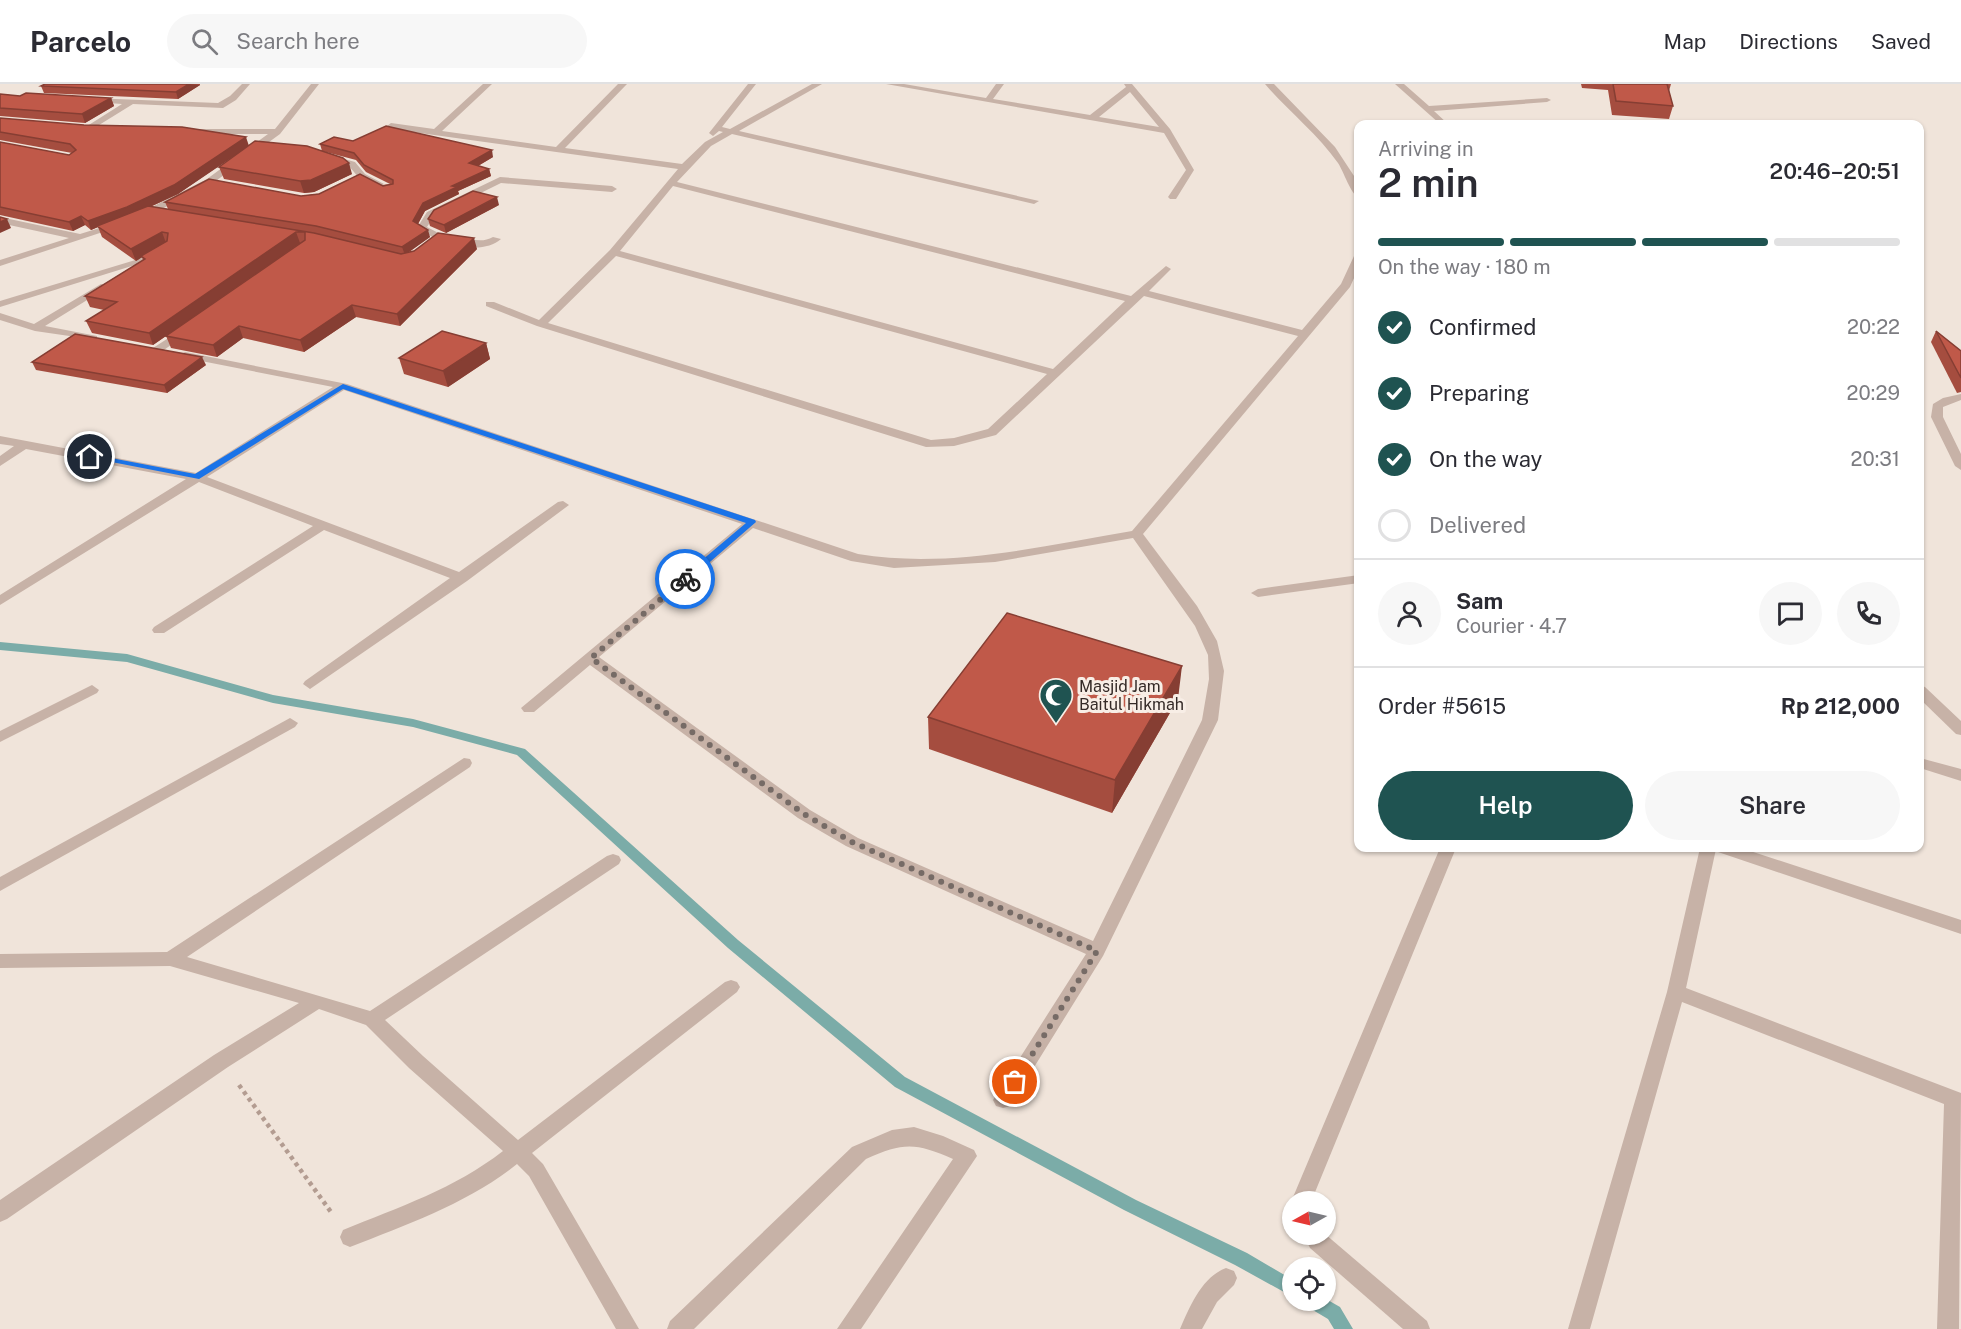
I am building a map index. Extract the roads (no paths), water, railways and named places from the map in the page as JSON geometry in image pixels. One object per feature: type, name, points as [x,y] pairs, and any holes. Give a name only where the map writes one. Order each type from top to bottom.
[{"type":"street","points":[[85,99],[220,106],[233,98],[246,84]]},
{"type":"street","points":[[0,263],[151,212],[210,181],[276,132],[315,84]]},
{"type":"street","points":[[436,132],[488,84]]},
{"type":"street","points":[[558,150],[623,84]]},
{"type":"street","points":[[542,324],[614,252],[684,167],[708,144],[716,128],[752,84]]},
{"type":"street","points":[[708,144],[735,132],[818,84]]},
{"type":"street","points":[[890,84],[1167,131]]},
{"type":"street","points":[[989,99],[1000,84]]},
{"type":"street","points":[[1269,84],[1326,143],[1354,181]]},
{"type":"street","points":[[1399,84],[1439,120]]},
{"type":"street","points":[[1092,118],[1130,86],[1167,131],[1190,170],[1173,197]]},
{"type":"street","points":[[1427,109],[1547,100]]},
{"type":"street","points":[[88,128],[131,102]]},
{"type":"street","points":[[391,126],[684,167]]},
{"type":"street","points":[[77,127],[111,129]]},
{"type":"street","points":[[716,128],[1034,201]]},
{"type":"street","points":[[182,130],[276,132]]},
{"type":"street","points":[[256,147],[267,148]]},
{"type":"street","points":[[318,155],[352,164],[358,178],[389,189]]},
{"type":"street","points":[[496,239],[486,245],[478,245],[441,237],[422,228],[430,214],[500,180],[612,189]]},
{"type":"street","points":[[210,181],[221,183]]},
{"type":"street","points":[[671,183],[1133,300]]},
{"type":"street","points":[[151,212],[166,215]]},
{"type":"street","points":[[0,220],[82,237]]},
{"type":"street","points":[[419,254],[441,237]]},
{"type":"street","points":[[614,252],[1055,373]]},
{"type":"street","points":[[35,328],[156,254]]},
{"type":"street","points":[[0,304],[146,260]]},
{"type":"street","points":[[195,323],[152,349],[343,386],[856,558],[894,564],[995,558],[1136,534],[1346,285],[1354,267]]},
{"type":"street","points":[[490,304],[542,324],[930,444],[954,442],[992,432],[1166,269]]},
{"type":"street","points":[[1142,292],[1304,334]]},
{"type":"street","points":[[0,316],[35,328],[102,340]]},
{"type":"street","points":[[0,601],[343,386]]},
{"type":"street","points":[[1961,398],[1947,400],[1937,406],[1937,417],[1961,466]]},
{"type":"street","points":[[0,440],[196,477],[462,578]]},
{"type":"street","points":[[0,462],[25,444]]},
{"type":"street","points":[[310,684],[563,506]]},
{"type":"street","points":[[529,708],[752,522]]},
{"type":"street","points":[[159,630],[321,526]]},
{"type":"street","points":[[1003,1100],[1097,951],[1210,720],[1217,685],[1215,656],[1203,627],[1136,534]]},
{"type":"street","points":[[1258,593],[1354,580]]},
{"type":"street","points":[[591,658],[804,814],[852,842],[1097,951]]},
{"type":"street","points":[[0,737],[92,690]]},
{"type":"street","points":[[1924,694],[1961,730]]},
{"type":"street","points":[[0,885],[290,723]]},
{"type":"street","points":[[170,959],[464,763]]},
{"type":"street","points":[[1924,764],[1961,775]]},
{"type":"street","points":[[1306,1191],[1446,852]]},
{"type":"street","points":[[1579,1329],[1676,992],[1707,852]]},
{"type":"street","points":[[1736,852],[1961,927]]},
{"type":"street","points":[[372,1019],[614,860]]},
{"type":"street","points":[[0,961],[170,959],[372,1019],[416,1062],[536,1170],[628,1329]]},
{"type":"street","points":[[350,1237],[460,1191],[484,1178],[731,987]]},
{"type":"street","points":[[1676,992],[1957,1101],[1948,1329]]},
{"type":"street","points":[[0,1212],[221,1061],[317,1001]]},
{"type":"street","points":[[678,1329],[859,1153],[891,1138],[919,1135],[967,1156],[848,1329]]},
{"type":"street","points":[[1321,1245],[1419,1329]]},
{"type":"street","points":[[1191,1329],[1206,1298],[1214,1287],[1226,1278]]},
{"type":"waterway","points":[[0,646],[127,658],[273,699],[413,723],[521,752],[733,944],[900,1082],[1130,1205],[1241,1259],[1282,1283]]},
{"type":"waterway","points":[[1331,1311],[1344,1329]]},
{"type":"place","name":"Masjid Jam Baitul Hikmah","points":[[1056,724]]}]
